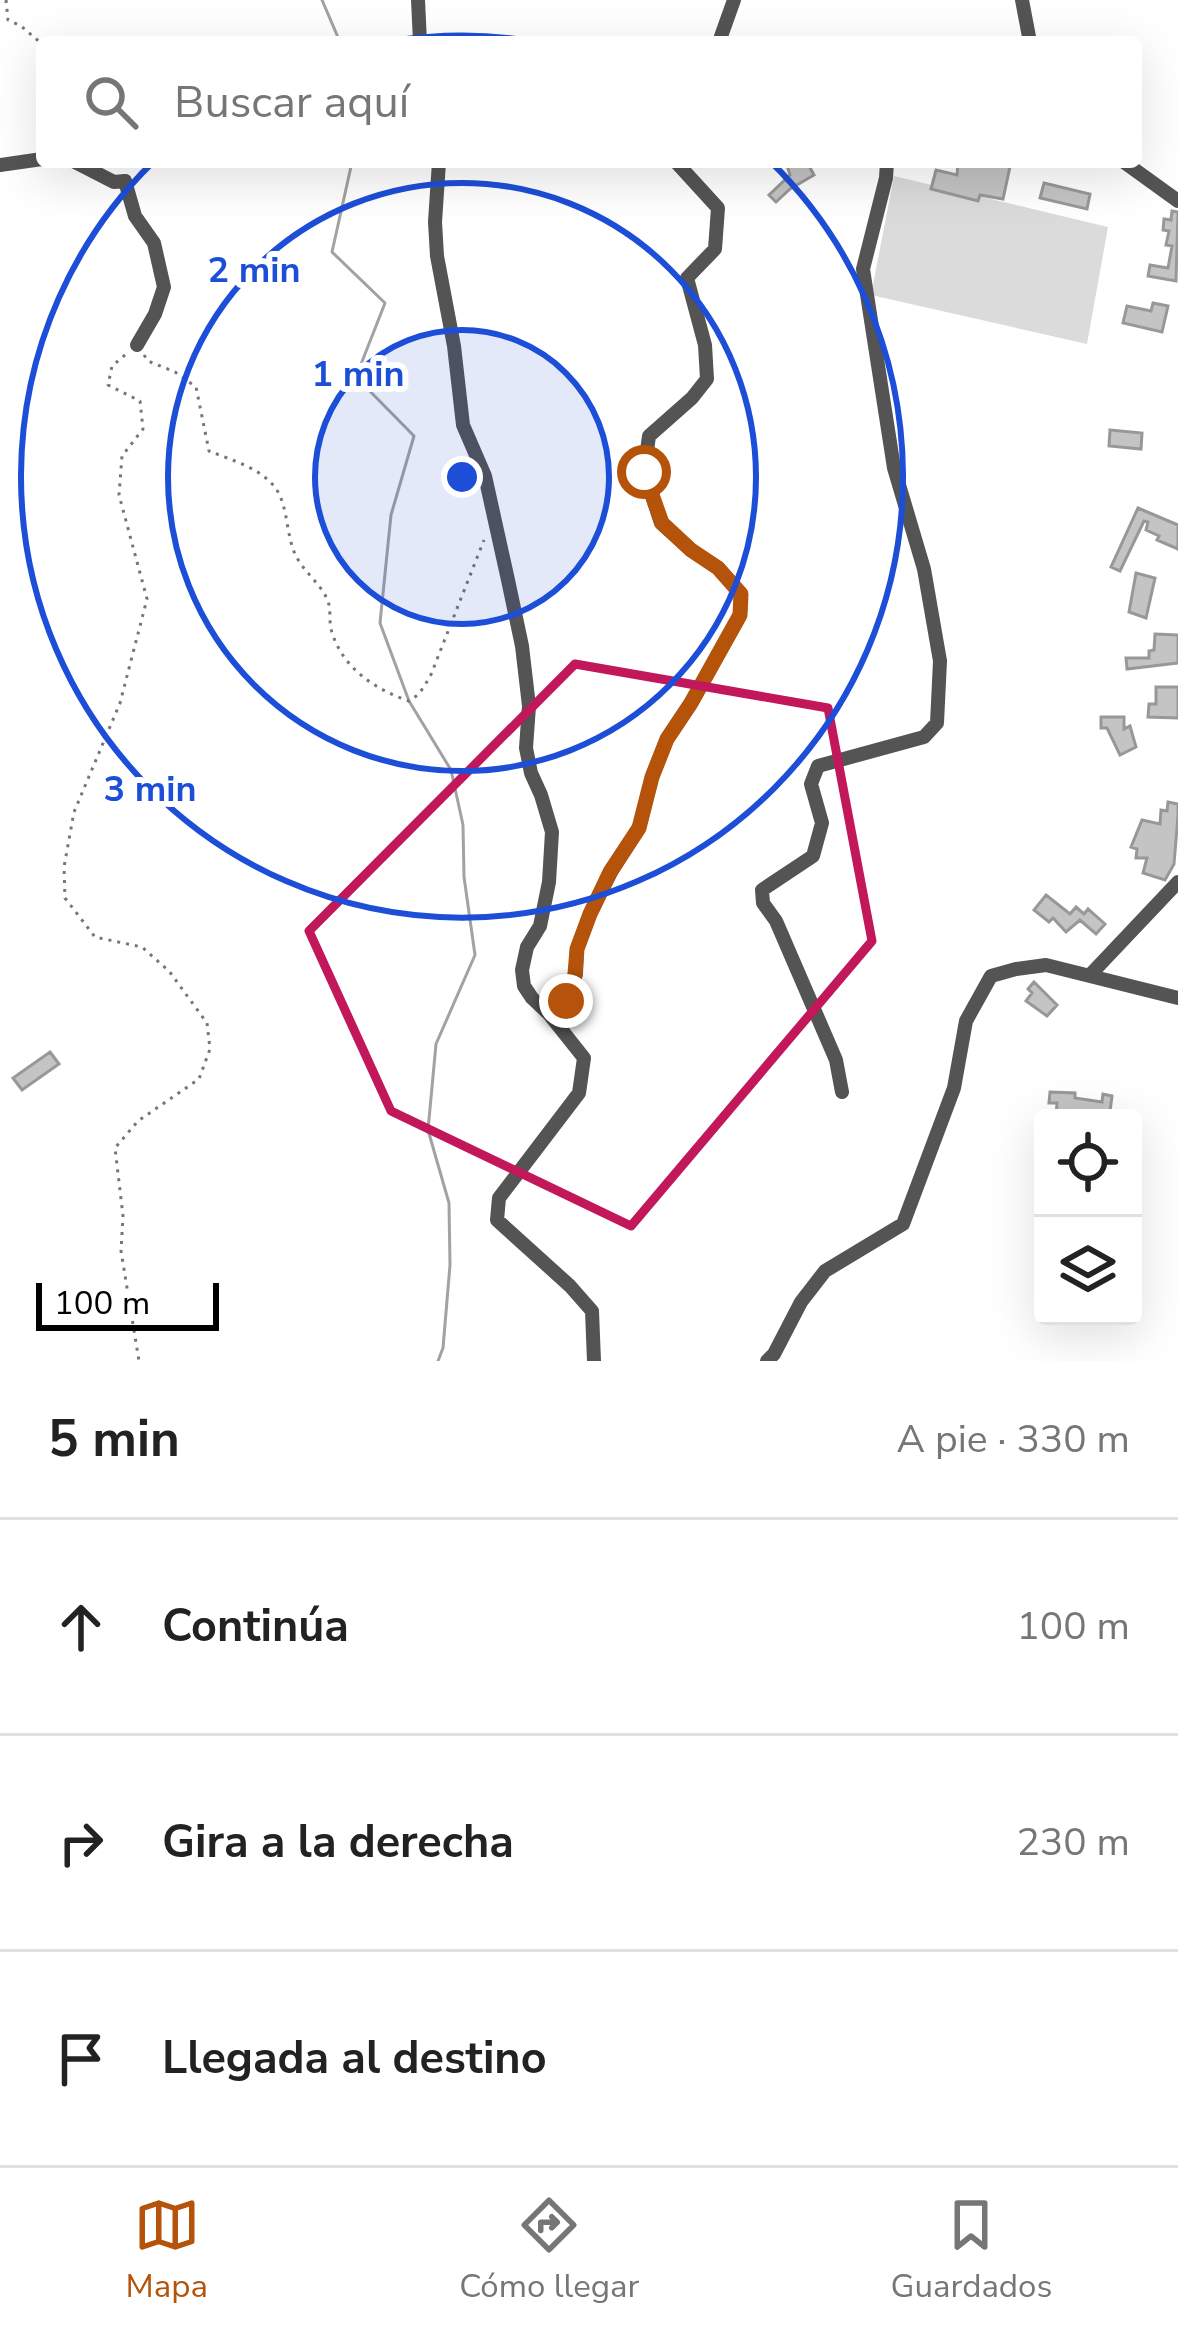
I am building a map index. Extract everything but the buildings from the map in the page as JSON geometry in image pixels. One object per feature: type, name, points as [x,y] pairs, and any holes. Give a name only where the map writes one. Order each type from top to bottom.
[{"type":"street","points":[[418,0],[420,36]]},
{"type":"street","points":[[720,36],[734,0]]},
{"type":"street","points":[[1022,0],[1029,36]]},
{"type":"street","points":[[0,165],[36,160]]},
{"type":"street","points":[[87,168],[114,182],[125,181],[135,215],[154,243],[164,287],[137,345]]},
{"type":"street","points":[[439,168],[437,256],[463,425],[494,516],[522,646],[529,706],[526,748],[552,832],[549,882],[540,926],[527,947],[524,986],[584,1058],[579,1093],[500,1198],[496,1220],[571,1286],[592,1311],[594,1361]]},
{"type":"street","points":[[549,1014],[566,1001],[590,914],[639,828],[667,739],[740,615],[741,594],[730,581],[662,523],[644,472],[649,436],[707,379],[705,345],[687,278],[716,249],[718,208],[681,168]]},
{"type":"street","points":[[842,1092],[836,1060],[776,921],[763,903],[762,890],[813,856],[822,823],[811,784],[818,766],[924,737],[938,724],[940,661],[924,569],[894,468],[863,269],[886,168]]},
{"type":"street","points":[[1132,168],[1178,201]]},
{"type":"street","points":[[1090,975],[1178,882]]},
{"type":"street","points":[[767,1361],[825,1271],[903,1224],[954,1088],[966,1021],[991,976],[1046,965],[1178,998]]},
{"type":"path","points":[[6,0],[8,20],[36,39]]},
{"type":"path","points":[[139,1361],[121,1252],[123,1216],[115,1148],[138,1121],[199,1079],[210,1049],[207,1023],[169,971],[142,946],[95,937],[65,898],[64,867],[74,812],[120,703],[147,599],[119,495],[122,456],[143,429],[140,401],[108,385],[112,366],[137,345],[148,362],[175,372],[196,387],[209,452],[249,467],[272,484],[283,502],[297,557],[330,605],[332,628],[344,656],[362,678],[388,693],[409,700],[430,677],[494,516]]},
{"type":"highlighted area","points":[[575,664],[828,708],[872,941],[631,1226],[391,1111],[309,931]]},
{"type":"shaded area","points":[[894,176],[1108,227],[1087,344],[871,295]]},
{"type":"waterway","points":[[322,0],[337,36]]},
{"type":"waterway","points":[[351,168],[332,252],[385,303],[356,377],[414,436],[391,515],[380,623],[409,701],[451,770],[463,825],[464,877],[475,955],[436,1044],[428,1130],[449,1203],[450,1265],[438,1361]]},
{"type":"route","points":[[566,1001],[590,914],[639,828],[667,739],[740,615],[741,594],[718,568],[662,523],[644,472]]}]
